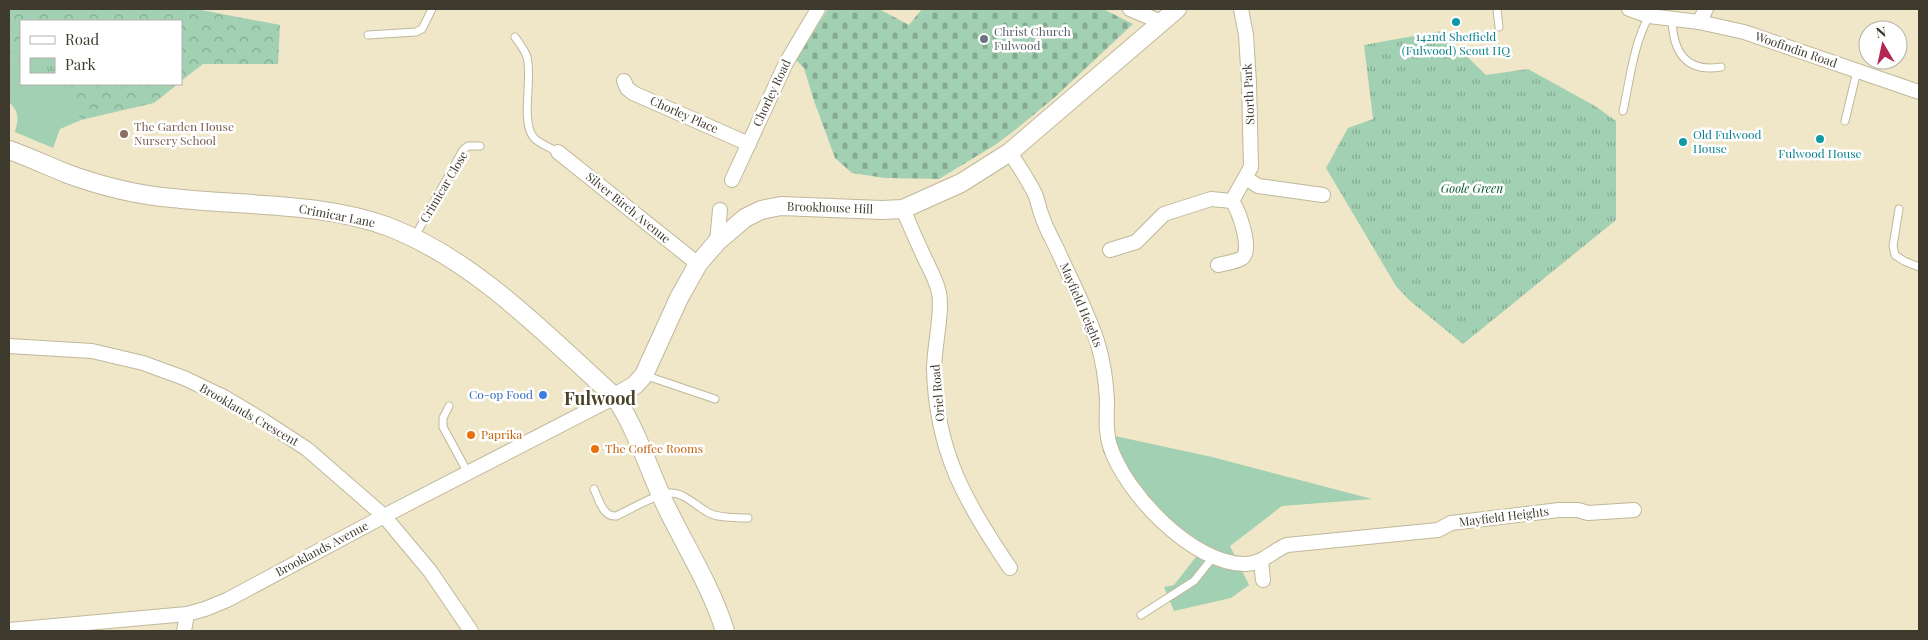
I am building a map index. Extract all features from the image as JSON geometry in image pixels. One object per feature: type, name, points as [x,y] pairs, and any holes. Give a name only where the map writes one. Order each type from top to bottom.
[{"type":"street","name":"Chorley Road","points":[[732,180],[786,64],[818,9]]},
{"type":"street","points":[[1130,9],[1161,22]]},
{"type":"street","name":"Brookhouse Hill","points":[[615,397],[635,384],[644,375],[679,298],[698,264],[717,242],[745,218],[761,210],[782,206],[882,210],[903,208],[960,184],[1010,152],[1177,9]]},
{"type":"street","name":"Storth Park","points":[[1232,201],[1251,167],[1252,141],[1246,34],[1241,9]]},
{"type":"street","name":"Woofindin Road","points":[[1629,9],[1649,16],[1700,22],[1744,32],[1919,92]]},
{"type":"street","points":[[1700,22],[1706,9]]},
{"type":"street","name":"Chorley Place","points":[[624,81],[627,88],[633,93],[749,144]]},
{"type":"street","name":"Crimicar Lane","points":[[9,150],[68,174],[139,193],[170,198],[293,208],[339,214],[389,227],[414,238],[461,265],[504,298],[615,397]]},
{"type":"street","name":"Silver Birch Avenue","points":[[558,152],[698,264]]},
{"type":"street","name":"Mayfield Heights","points":[[1010,152],[1036,195],[1042,218],[1092,325],[1101,354],[1103,368],[1107,399],[1106,426],[1109,445],[1137,495],[1175,534],[1214,556],[1231,562],[1246,564],[1261,561],[1271,556],[1279,548],[1287,545],[1438,530],[1451,523],[1559,510],[1578,510],[1588,513],[1634,510]]},
{"type":"street","points":[[1246,178],[1258,186],[1323,195]]},
{"type":"street","points":[[1110,250],[1136,242],[1164,214],[1211,199],[1232,201],[1237,208],[1247,245],[1246,253],[1241,258],[1218,265]]},
{"type":"street","name":"Oriel Road","points":[[903,208],[939,294],[934,367],[936,399],[950,463],[963,493],[1010,568]]},
{"type":"street","points":[[717,242],[720,210]]},
{"type":"street","name":"Brooklands Crescent","points":[[9,346],[92,351],[143,363],[184,378],[232,402],[307,449],[384,516],[430,571],[471,631]]},
{"type":"street","points":[[615,397],[626,413],[635,432],[661,495],[709,590],[725,631]]},
{"type":"street","name":"Brooklands Avenue","points":[[9,630],[187,614],[227,600],[384,516],[615,397]]},
{"type":"street","points":[[1261,561],[1263,580]]},
{"type":"street","points":[[184,631],[187,614]]},
{"type":"lane","points":[[368,35],[416,32],[422,29],[432,9]]},
{"type":"lane","points":[[1497,9],[1499,27]]},
{"type":"lane","points":[[1623,111],[1636,50],[1649,16]]},
{"type":"lane","points":[[1672,19],[1672,36],[1679,53],[1690,64],[1708,69],[1721,67]]},
{"type":"lane","points":[[515,37],[527,56],[529,70],[527,112],[531,130],[534,138],[558,152]]},
{"type":"lane","points":[[1845,121],[1858,71]]},
{"type":"lane","name":"Crimicar Close","points":[[414,238],[463,150],[468,146],[480,146]]},
{"type":"lane","points":[[1899,209],[1893,246],[1895,255],[1919,267]]},
{"type":"lane","points":[[644,375],[715,399]]},
{"type":"lane","points":[[449,406],[443,418],[443,427],[468,473]]},
{"type":"lane","points":[[594,489],[606,514],[610,517],[661,495],[671,493],[720,517],[748,518]]},
{"type":"lane","points":[[1141,615],[1194,581],[1214,556]]},
{"type":"green space","points":[[9,9],[196,9],[280,25],[278,64],[203,64],[182,80],[182,20],[20,20],[20,61],[9,53]]},
{"type":"green space","points":[[828,9],[879,9],[909,25],[922,9],[1103,9],[1133,24],[1055,97],[995,145],[939,179],[885,178],[852,173],[835,158],[804,68],[796,60]]},
{"type":"green space","name":"Goole Green","points":[[1441,31],[1486,75],[1528,69],[1595,106],[1616,121],[1616,220],[1463,344],[1409,300],[1396,286],[1326,168],[1348,128],[1373,119],[1364,45]]},
{"type":"green space","points":[[9,53],[20,61],[20,85],[62,85],[81,120],[60,129],[53,148],[15,132],[17,116],[15,109],[9,102]]},
{"type":"green space","points":[[61,85],[177,85],[154,103],[81,120]]},
{"type":"green space","points":[[1101,433],[1212,457],[1372,499],[1282,506],[1230,546],[1249,585],[1231,598],[1174,611],[1164,587],[1174,585],[1199,553],[1135,501],[1103,452]]},
{"type":"place","name":"142nd Sheffield (Fulwood) Scout HQ","points":[[1456,22]]},
{"type":"place","name":"Christ Church Fulwood","points":[[984,39]]},
{"type":"place","name":"The Garden House Nursery School","points":[[124,134]]},
{"type":"place","name":"Fulwood House","points":[[1820,139]]},
{"type":"place","name":"Old Fulwood House","points":[[1683,142]]},
{"type":"place","name":"Co-op Food","points":[[543,395]]},
{"type":"place","name":"Paprika","points":[[471,435]]},
{"type":"place","name":"The Coffee Rooms","points":[[595,449]]},
{"type":"district","name":"Fulwood","points":[[600,399]]}]
